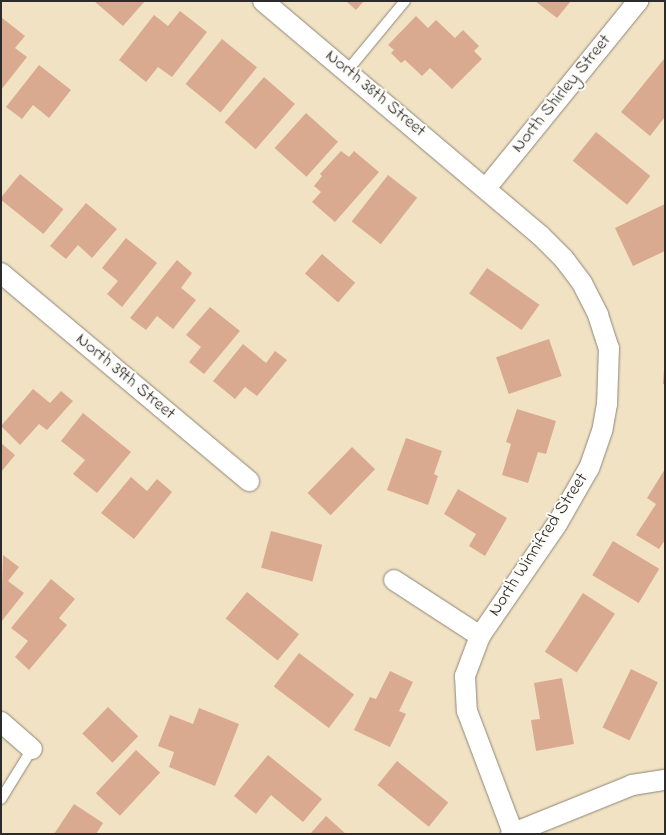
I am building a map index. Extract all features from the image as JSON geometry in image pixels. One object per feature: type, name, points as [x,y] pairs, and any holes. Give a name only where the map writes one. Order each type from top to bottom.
[{"type":"street","name":"North 38th Street","points":[[263,1],[487,187]]},
{"type":"street","name":"North Shirley Street","points":[[487,187],[638,1]]},
{"type":"street","name":"North Winnifred Street","points":[[487,187],[564,259],[582,283],[598,315],[609,348],[609,374],[602,432],[576,496],[480,636],[465,676],[467,711],[512,834]]},
{"type":"street","name":"North 39th Street","points":[[1,273],[248,481]]},
{"type":"street","name":"North Winnifred Street","points":[[394,580],[480,636]]},
{"type":"street","points":[[1,722],[32,749]]},
{"type":"street","points":[[512,834],[632,785],[665,780]]},
{"type":"lane","points":[[347,71],[405,1]]},
{"type":"lane","points":[[1,799],[32,749]]},
{"type":"building","points":[[94,1],[145,1],[123,26]]},
{"type":"building","points":[[346,1],[364,1],[356,10]]},
{"type":"building","points":[[535,1],[571,1],[557,18]]},
{"type":"building","points":[[180,11],[207,32],[172,77],[158,67],[146,82],[119,60],[154,15],[168,26]]},
{"type":"building","points":[[416,16],[428,28],[436,20],[455,38],[463,30],[479,46],[474,51],[482,59],[452,89],[430,68],[422,76],[405,60],[401,63],[391,53],[394,50],[388,45]]},
{"type":"building","points":[[1,17],[25,36],[15,48],[27,57],[1,90]]},
{"type":"building","points":[[222,39],[257,67],[220,112],[185,84]]},
{"type":"building","points":[[664,59],[665,117],[650,136],[621,112]]},
{"type":"building","points":[[39,65],[71,90],[49,118],[33,105],[22,119],[6,107]]},
{"type":"building","points":[[264,77],[295,104],[256,149],[225,122]]},
{"type":"building","points":[[306,113],[338,142],[307,177],[275,148]]},
{"type":"building","points":[[596,132],[650,176],[627,205],[573,161]]},
{"type":"building","points":[[341,151],[349,157],[354,151],[379,172],[335,222],[312,202],[321,192],[314,186],[322,176],[320,174]]},
{"type":"building","points":[[20,174],[64,209],[43,234],[1,200],[1,197]]},
{"type":"building","points":[[388,175],[417,198],[381,244],[352,221]]},
{"type":"building","points":[[86,203],[117,229],[92,258],[78,245],[66,259],[50,246]]},
{"type":"building","points":[[665,204],[665,251],[633,266],[615,228]]},
{"type":"building","points":[[126,238],[157,263],[122,307],[107,294],[118,281],[102,268]]},
{"type":"building","points":[[322,254],[355,283],[338,302],[305,274]]},
{"type":"building","points":[[177,260],[192,273],[181,288],[196,300],[173,329],[157,316],[146,330],[130,318]]},
{"type":"building","points":[[487,268],[539,305],[522,330],[469,293]]},
{"type":"building","points":[[210,307],[240,331],[204,374],[189,362],[201,347],[186,335]]},
{"type":"building","points":[[549,339],[562,376],[509,394],[496,357]]},
{"type":"building","points":[[243,344],[266,363],[275,351],[287,360],[257,396],[245,387],[235,399],[213,381]]},
{"type":"building","points":[[664,369],[665,384],[663,384]]},
{"type":"building","points":[[33,389],[50,403],[61,391],[73,401],[47,430],[39,424],[20,445],[1,426]]},
{"type":"building","points":[[517,409],[556,421],[546,454],[538,452],[528,483],[502,475],[511,444],[506,442]]},
{"type":"building","points":[[83,413],[131,452],[97,493],[73,474],[85,460],[61,441]]},
{"type":"building","points":[[406,438],[442,451],[434,474],[438,476],[428,505],[387,490]]},
{"type":"building","points":[[1,443],[15,455],[1,472]]},
{"type":"building","points":[[352,447],[375,469],[331,515],[308,493]]},
{"type":"building","points":[[665,469],[665,540],[659,549],[636,535],[656,504],[647,498]]},
{"type":"building","points":[[131,477],[147,491],[157,479],[172,492],[134,539],[101,513]]},
{"type":"building","points":[[458,489],[507,518],[485,556],[469,546],[476,534],[444,514]]},
{"type":"building","points":[[271,531],[322,545],[312,581],[261,568]]},
{"type":"building","points":[[613,541],[659,569],[639,603],[592,575]]},
{"type":"building","points":[[3,555],[19,567],[8,581],[24,593],[1,622]]},
{"type":"building","points":[[51,579],[75,599],[59,618],[67,625],[29,670],[15,657],[28,641],[11,628]]},
{"type":"building","points":[[247,592],[299,634],[278,661],[226,618]]},
{"type":"building","points":[[583,593],[615,614],[577,672],[545,652]]},
{"type":"building","points":[[299,653],[354,695],[329,728],[274,687]]},
{"type":"building","points":[[631,669],[658,682],[629,741],[603,727]]},
{"type":"building","points":[[390,671],[413,682],[399,711],[406,714],[390,747],[354,730],[370,697],[376,699]]},
{"type":"building","points":[[562,678],[574,744],[536,751],[531,720],[540,719],[534,683]]},
{"type":"building","points":[[108,707],[138,736],[113,763],[82,734]]},
{"type":"building","points":[[199,708],[239,724],[215,786],[169,767],[174,752],[158,746],[170,715],[193,724]]},
{"type":"building","points":[[136,750],[160,773],[120,816],[96,793]]},
{"type":"building","points":[[268,755],[322,799],[303,822],[271,795],[256,814],[234,796]]},
{"type":"building","points":[[397,761],[448,803],[429,827],[377,785]]},
{"type":"building","points":[[74,804],[103,823],[96,834],[54,834]]},
{"type":"building","points":[[326,816],[346,834],[310,834]]}]
